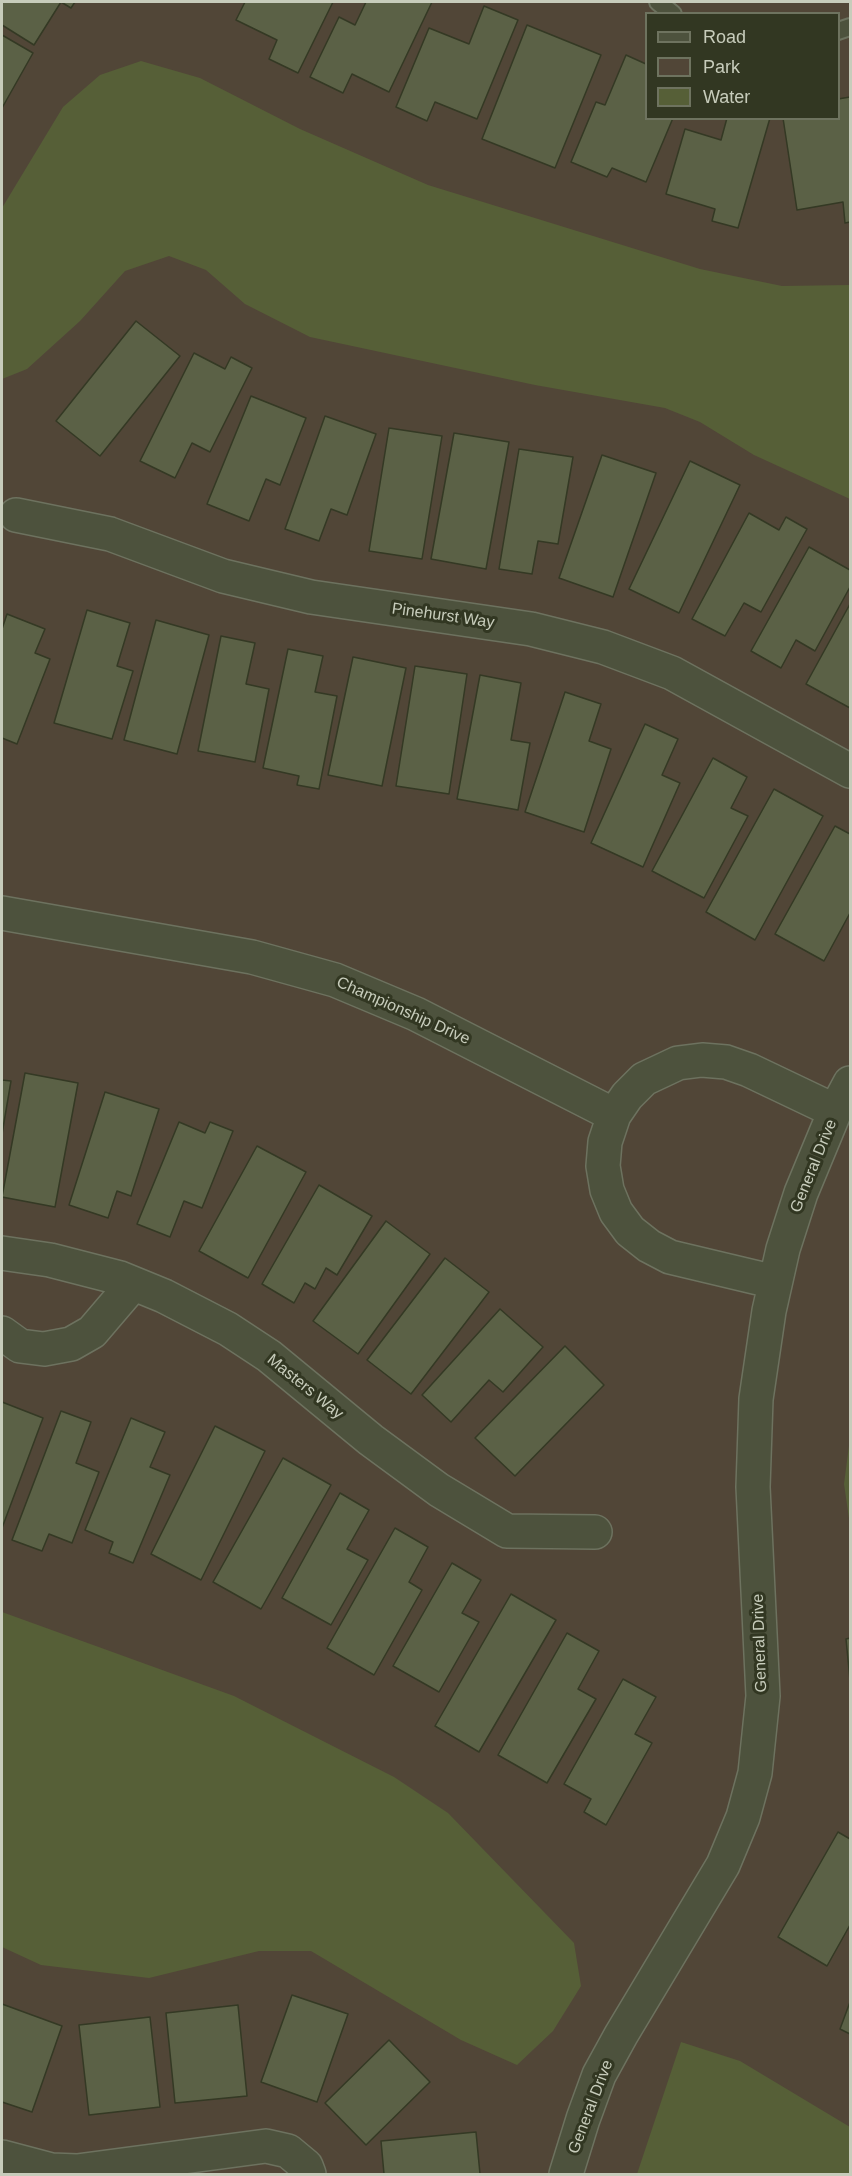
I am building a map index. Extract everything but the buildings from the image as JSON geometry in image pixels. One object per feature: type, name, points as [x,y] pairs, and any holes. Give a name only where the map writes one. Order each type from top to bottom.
[{"type":"street","name":"Pinehurst Way","points":[[16,515],[110,534],[223,576],[311,597],[531,629],[603,647],[672,673],[850,771]]},
{"type":"street","name":"Championship Drive","points":[[2,913],[252,957],[335,980],[416,1014],[614,1115]]},
{"type":"street","points":[[775,1282],[670,1257],[649,1246],[630,1231],[616,1212],[607,1190],[603,1166],[604,1142],[614,1115],[627,1095],[644,1079],[678,1063],[702,1060],[726,1062],[843,1097]]},
{"type":"street","name":"General Drive","points":[[566,2175],[582,2119],[599,2075],[723,1865],[743,1817],[755,1773],[763,1696],[753,1487],[756,1410],[775,1282],[801,1193],[843,1097]]},
{"type":"street","name":"Masters Way","points":[[2,1253],[50,1260],[133,1284],[164,1296],[228,1329],[268,1356],[371,1440],[429,1483],[507,1531],[595,1532]]},
{"type":"street","points":[[2,1333],[20,1346],[44,1350],[71,1344],[92,1332],[133,1284]]},
{"type":"street","points":[[2,2157],[51,2170],[77,2173],[227,2163],[266,2146],[288,2151],[306,2166],[309,2175]]},
{"type":"lane","points":[[658,2],[670,12]]},
{"type":"green space","points":[[2,2],[850,2],[850,2174],[2,2174]]},
{"type":"water","points":[[141,61],[200,78],[300,129],[428,185],[700,269],[782,286],[850,285],[850,499],[754,455],[700,422],[665,408],[535,385],[310,337],[245,304],[206,270],[169,256],[125,271],[80,321],[27,369],[2,379],[2,208],[63,107],[100,75]]},
{"type":"water","points":[[850,1438],[850,1525],[844,1484]]},
{"type":"water","points":[[2,1612],[234,1696],[394,1777],[448,1813],[574,1943],[581,1986],[553,2031],[517,2065],[461,2040],[311,1951],[259,1951],[149,1978],[41,1965],[2,1947]]},
{"type":"water","points":[[681,2042],[740,2061],[850,2127],[850,2174],[637,2174]]}]
